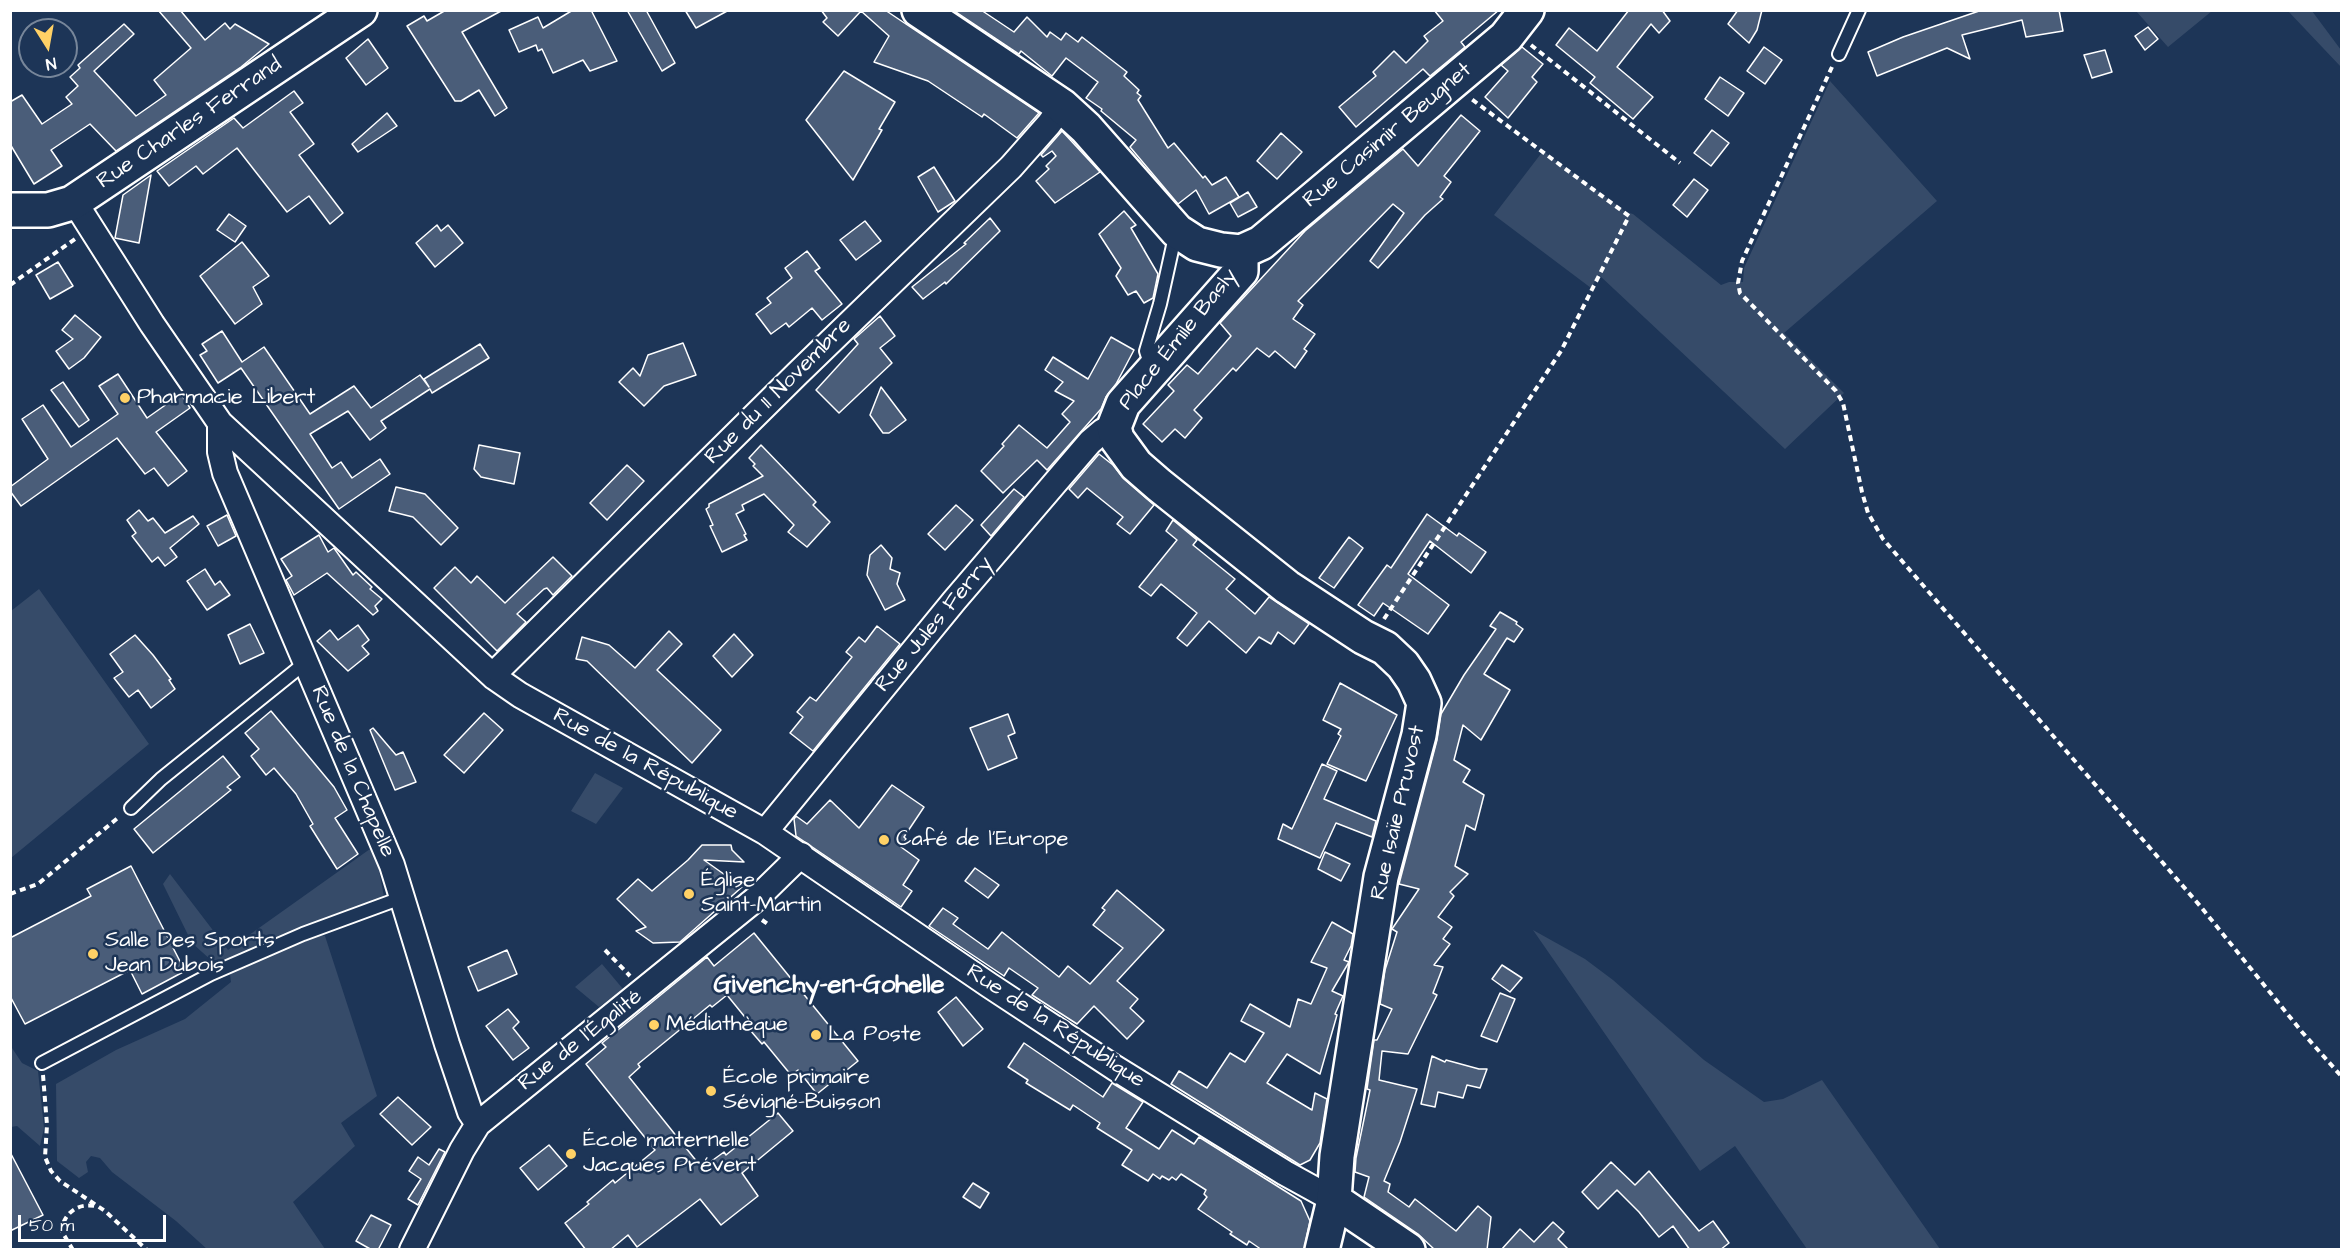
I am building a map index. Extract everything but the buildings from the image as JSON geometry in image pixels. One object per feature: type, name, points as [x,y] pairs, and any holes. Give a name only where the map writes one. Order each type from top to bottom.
[{"type":"street","name":"Rue Charles Ferrand","points":[[10,210],[48,210],[81,215],[360,10]]},
{"type":"street","points":[[919,10],[1062,106],[1086,128],[1177,231],[1197,244],[1241,252]]},
{"type":"street","name":"Rue Casimir Beugnet","points":[[1241,252],[1261,243],[1450,84],[1519,20]]},
{"type":"street","name":"Rue du 11 Novembre","points":[[494,677],[499,669],[797,374],[1011,166],[1062,106]]},
{"type":"street","name":"Rue de la République","points":[[81,215],[220,423],[494,677],[520,694],[765,832],[796,860],[1115,1068],[1334,1200]]},
{"type":"street","name":"Place Émile Basly","points":[[1114,427],[1123,405],[1240,271],[1241,252]]},
{"type":"street","name":"Rue de la Chapelle","points":[[220,423],[220,452],[225,473],[392,865],[447,1044],[470,1112],[478,1124]]},
{"type":"street","name":"Rue Isaïe Pruvost","points":[[1114,427],[1117,439],[1128,454],[1158,485],[1287,587],[1385,648],[1403,665],[1424,704],[1419,735],[1380,877],[1341,1133],[1334,1200],[1322,1250]]},
{"type":"street","name":"Rue Jules Ferry","points":[[765,832],[954,601],[1090,442],[1103,431],[1114,427]]},
{"type":"street","name":"Rue de l'Égalité","points":[[419,1247],[457,1160],[478,1124],[757,898],[796,860]]},
{"type":"street","points":[[1334,1200],[1408,1250]]},
{"type":"lane","points":[[1839,54],[1859,10]]},
{"type":"lane","points":[[1152,370],[1146,351],[1177,231]]},
{"type":"lane","points":[[131,808],[161,779],[305,663]]},
{"type":"lane","points":[[42,1063],[211,974],[313,930],[401,898]]},
{"type":"path","points":[[1519,20],[1680,163]]},
{"type":"path","points":[[1839,54],[1742,261],[1738,283],[1740,292],[1836,392],[1843,403],[1868,513],[1883,539],[2106,796],[2342,1077]]},
{"type":"path","points":[[1369,640],[1561,351],[1629,216],[1590,185],[1450,84]]},
{"type":"path","points":[[10,285],[81,215]]},
{"type":"path","points":[[10,894],[38,884],[131,808]]},
{"type":"path","points":[[605,950],[644,991]]},
{"type":"path","points":[[42,1063],[47,1125],[45,1157],[51,1171],[60,1181],[105,1211],[147,1250]]},
{"type":"path","points":[[74,1250],[61,1230],[63,1222],[67,1215],[80,1206],[96,1207]]},
{"type":"shaded area","points":[[2136,11],[2212,11],[2168,47]]},
{"type":"shaded area","points":[[2288,11],[2312,11],[2341,50],[2341,67]]},
{"type":"shaded area","points":[[1830,81],[1937,201],[1784,333],[1844,393],[1785,449],[1599,275],[1591,288],[1494,215],[1543,151],[1626,212],[1633,214],[1721,285],[1729,282],[1743,282],[1744,268]]},
{"type":"shaded area","points":[[39,589],[149,744],[11,858],[11,611]]},
{"type":"shaded area","points":[[595,773],[623,788],[596,824],[571,811]]},
{"type":"shaded area","points":[[370,849],[378,865],[384,897],[329,916],[227,959],[212,961],[192,943],[163,884],[170,874],[228,950]]},
{"type":"shaded area","points":[[1533,930],[1585,959],[1613,980],[1704,1060],[1764,1102],[1783,1099],[1822,1080],[1940,1249],[1807,1249],[1735,1146],[1700,1171]]},
{"type":"shaded area","points":[[320,935],[325,936],[377,1096],[341,1123],[355,1146],[293,1202],[325,1249],[208,1250],[176,1221],[112,1172],[100,1158],[91,1156],[86,1162],[88,1172],[79,1178],[57,1161],[56,1084],[116,1050],[185,1019],[231,982],[230,974]]},
{"type":"shaded area","points":[[602,964],[623,989],[599,1007],[575,987]]},
{"type":"shaded area","points":[[10,1045],[22,1063],[38,1071],[44,1128],[40,1146],[17,1126],[11,1127]]},
{"type":"place","name":"Pharmacie Libert","points":[[125,398]]},
{"type":"place","name":"Café de l'Europe","points":[[884,840]]},
{"type":"place","name":"Église Saint-Martin","points":[[689,894]]},
{"type":"place","name":"Salle Des Sports Jean Dubois","points":[[93,954]]},
{"type":"place","name":"Médiathèque","points":[[654,1025]]},
{"type":"place","name":"La Poste","points":[[816,1035]]},
{"type":"place","name":"École primaire Sévigné-Buisson","points":[[711,1091]]},
{"type":"place","name":"École maternelle Jacques Prévert","points":[[571,1154]]},
{"type":"district","name":"Givenchy-en-Gohelle","points":[[829,987]]}]
